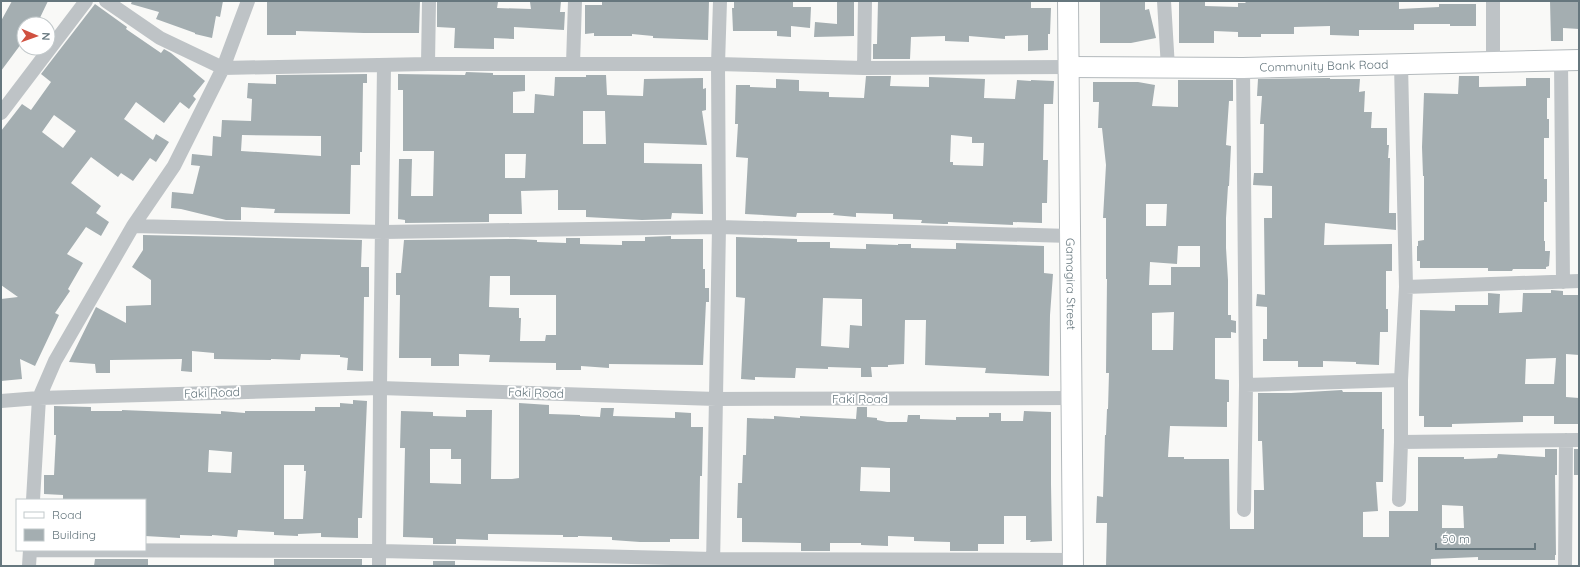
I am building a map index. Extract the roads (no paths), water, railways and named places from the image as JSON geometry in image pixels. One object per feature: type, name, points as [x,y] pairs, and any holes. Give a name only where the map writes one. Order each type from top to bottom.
[{"type":"street","points":[[1,113],[86,1]]},
{"type":"street","points":[[106,1],[160,38],[223,68],[428,64],[718,64],[864,68],[1070,67]]},
{"type":"street","points":[[33,499],[39,398],[56,361],[133,226],[174,166],[223,68],[248,1]]},
{"type":"street","points":[[428,64],[429,1]]},
{"type":"street","points":[[573,64],[574,1]]},
{"type":"street","points":[[713,563],[719,227],[718,64],[720,1]]},
{"type":"street","points":[[864,68],[865,1]]},
{"type":"street","name":"Gamagira Street","points":[[1068,1],[1070,67],[1073,563]]},
{"type":"street","points":[[1164,1],[1168,68]]},
{"type":"street","points":[[1493,1],[1493,61]]},
{"type":"street","points":[[1563,282],[1570,60]]},
{"type":"street","name":"Community Bank Road","points":[[1070,67],[1243,68],[1570,60]]},
{"type":"street","points":[[1399,500],[1401,380],[1406,287],[1401,64]]},
{"type":"street","points":[[379,566],[384,65]]},
{"type":"street","points":[[1243,68],[1246,385],[1244,510]]},
{"type":"street","points":[[133,226],[383,232],[719,227],[1071,236]]},
{"type":"street","points":[[1406,287],[1579,281]]},
{"type":"street","points":[[1246,385],[1401,380]]},
{"type":"street","name":"Faki Road","points":[[1,401],[39,398],[380,388],[716,399],[1072,398]]},
{"type":"street","points":[[1401,442],[1573,440],[1565,566]]},
{"type":"street","points":[[146,550],[380,551],[713,563],[1073,563]]},
{"type":"street","points":[[28,566],[31,551]]}]
